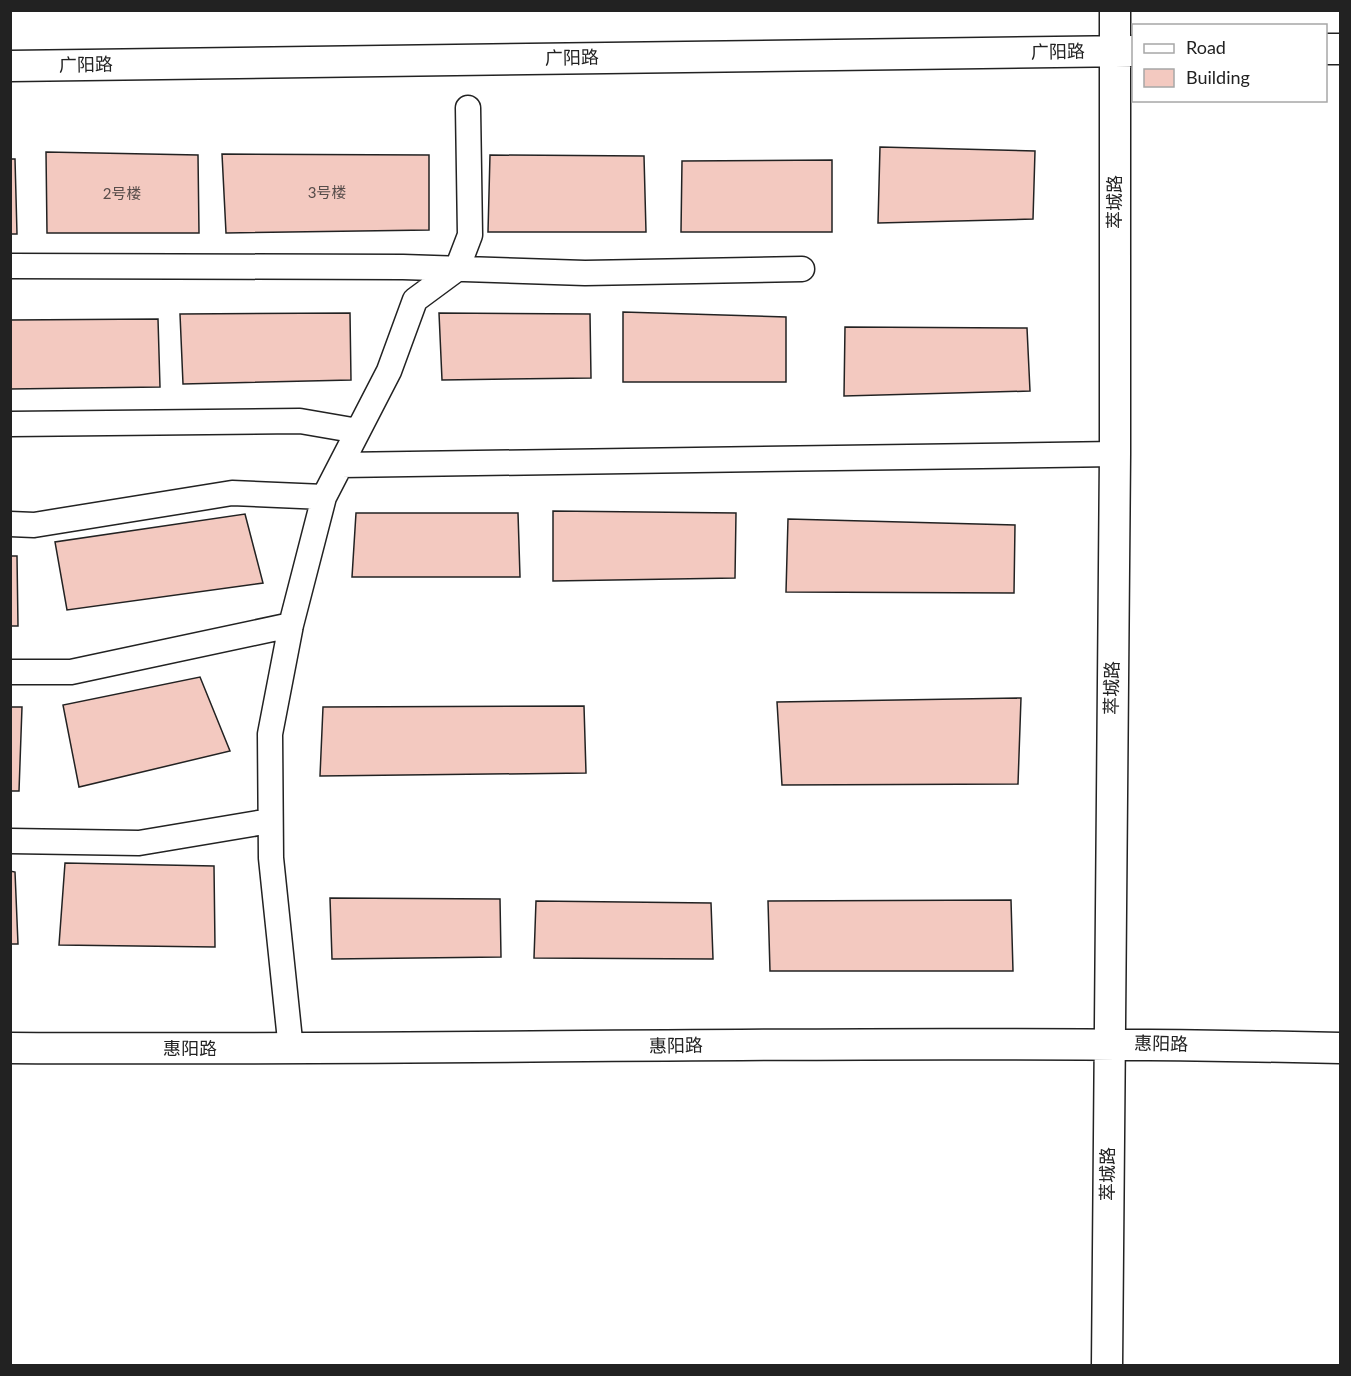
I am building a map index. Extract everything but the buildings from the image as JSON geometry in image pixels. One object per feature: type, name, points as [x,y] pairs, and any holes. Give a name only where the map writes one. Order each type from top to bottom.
[{"type":"street","name":"萃城路","points":[[1107,1365],[1115,454],[1124,51],[1115,10]]},
{"type":"street","name":"广阳路","points":[[10,66],[1124,51]]},
{"type":"street","points":[[291,1050],[271,858],[270,734],[291,625],[324,497],[389,371],[415,300],[457,269],[470,235],[468,108]]},
{"type":"street","points":[[10,266],[457,269],[585,273],[802,269]]},
{"type":"street","points":[[10,424],[300,421],[358,431]]},
{"type":"street","points":[[341,465],[1115,454]]},
{"type":"street","points":[[10,524],[34,525],[232,493],[324,497]]},
{"type":"street","points":[[10,672],[71,672],[291,625]]},
{"type":"street","points":[[10,842],[139,843],[270,821]]},
{"type":"street","name":"惠阳路","points":[[10,1048],[291,1050],[1109,1043],[1341,1048]]}]
